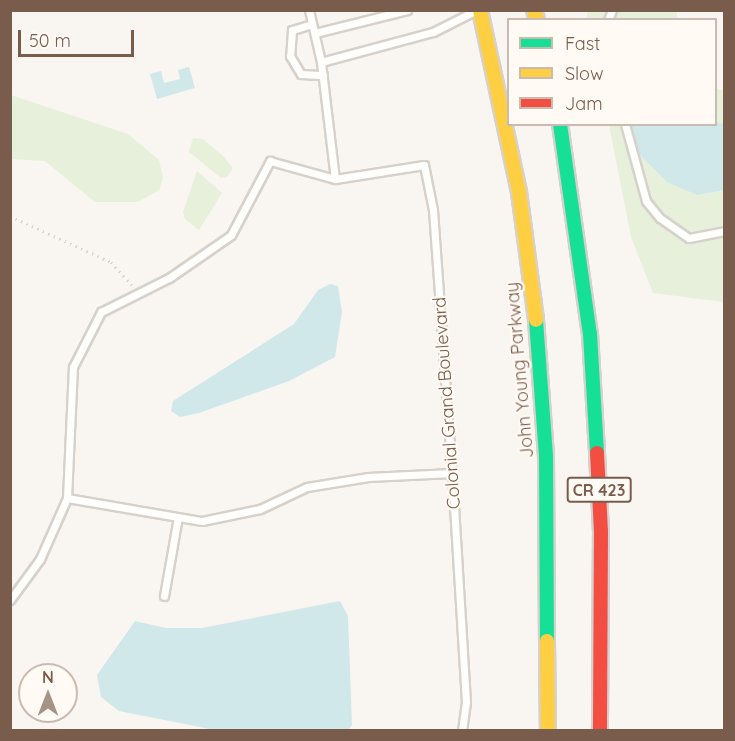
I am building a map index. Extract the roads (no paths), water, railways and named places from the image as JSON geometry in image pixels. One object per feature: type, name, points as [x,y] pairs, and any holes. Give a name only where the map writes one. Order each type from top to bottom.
[{"type":"highway","name":"John Young Parkway","points":[[478,10],[519,192],[536,316],[547,465],[548,730]]},
{"type":"highway","name":"CR 423","points":[[560,126],[572,186],[592,356],[601,531],[600,730]]},
{"type":"lane","points":[[309,10],[321,62],[335,179]]},
{"type":"lane","points":[[315,33],[407,10]]},
{"type":"lane","points":[[321,62],[433,32],[478,10]]},
{"type":"lane","points":[[312,24],[292,30],[290,56],[301,74],[323,75]]},
{"type":"lane","points":[[626,126],[646,201],[660,218],[689,238],[724,231]]},
{"type":"lane","name":"Colonial Grand Boulevard","points":[[10,600],[40,560],[67,498],[73,368],[101,312],[170,278],[231,235],[270,161],[335,179],[424,165],[433,210],[452,473],[466,702],[462,730]]},
{"type":"lane","points":[[67,498],[202,521],[260,509],[307,487],[368,477],[452,473]]},
{"type":"lane","points":[[164,596],[178,517]]},
{"type":"water","points":[[189,67],[195,88],[157,99],[150,74],[161,71],[164,83],[180,79],[178,70]]},
{"type":"water","points":[[717,122],[724,124],[724,190],[697,195],[667,182],[632,147],[627,126],[717,126]]},
{"type":"water","points":[[330,284],[338,286],[342,312],[335,357],[289,381],[199,413],[180,417],[171,411],[173,401],[294,324],[318,290]]},
{"type":"water","points":[[340,601],[348,616],[352,725],[348,730],[215,730],[119,711],[101,697],[97,675],[135,621],[166,628],[202,628]]}]
